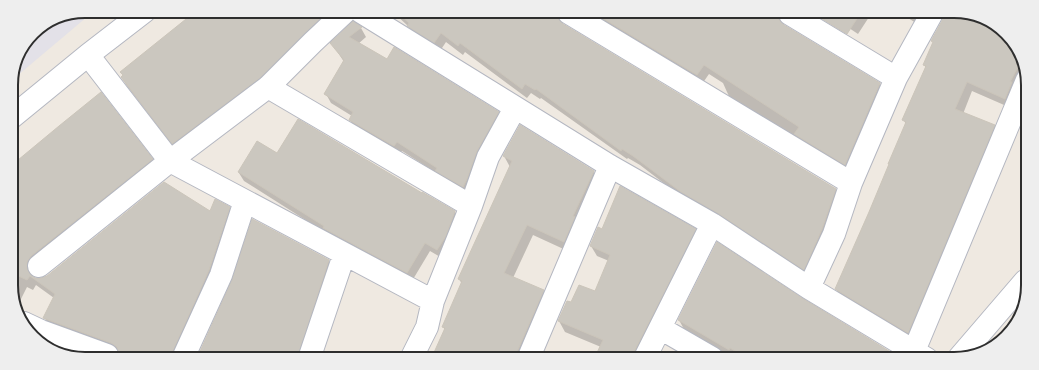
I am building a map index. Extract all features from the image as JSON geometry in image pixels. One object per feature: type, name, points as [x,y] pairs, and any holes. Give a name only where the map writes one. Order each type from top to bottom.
[{"type":"street","points":[[18,112],[136,18]]},
{"type":"street","points":[[39,266],[170,161],[268,87],[339,18]]},
{"type":"street","points":[[371,18],[610,166],[712,224],[809,288],[914,352]]},
{"type":"street","points":[[577,18],[851,183]]},
{"type":"street","points":[[797,18],[896,78]]},
{"type":"street","points":[[809,288],[834,234],[851,183],[896,78],[929,18]]},
{"type":"street","points":[[88,55],[170,161],[344,255],[433,301]]},
{"type":"street","points":[[268,87],[471,206]]},
{"type":"street","points":[[923,352],[1021,96]]},
{"type":"street","points":[[414,352],[427,327],[433,301],[471,206],[488,157],[515,108]]},
{"type":"street","points":[[531,352],[610,166]]},
{"type":"street","points":[[186,352],[221,275],[245,201]]},
{"type":"street","points":[[648,352],[712,224]]},
{"type":"street","points":[[311,352],[344,255]]},
{"type":"street","points":[[965,351],[1021,285]]},
{"type":"street","points":[[660,328],[702,352]]},
{"type":"street","points":[[35,329],[98,352]]},
{"type":"shaded area","points":[[86,18],[19,74],[25,55],[32,44],[41,35],[51,27],[63,22],[72,19]]},
{"type":"building","points":[[187,18],[321,18],[260,78],[172,144],[121,77],[123,75],[120,72]]},
{"type":"building","points":[[404,18],[558,18],[563,24],[836,189],[822,229],[804,270],[719,214],[681,192],[633,156],[622,149],[621,151],[536,89],[535,90],[525,84],[522,89],[460,43],[458,46],[441,33],[434,43],[407,26],[409,23]]},
{"type":"building","points":[[602,18],[779,18],[784,25],[880,83],[845,165],[794,134],[799,127],[704,65],[697,75]]},
{"type":"building","points":[[821,18],[857,18],[847,34]]},
{"type":"building","points":[[942,18],[967,19],[991,29],[1012,51],[1018,66],[1010,82],[1012,82],[1005,99],[967,82],[955,109],[995,125],[908,333],[835,289],[906,122],[902,120],[926,66],[923,65],[933,42],[931,41]]},
{"type":"building","points":[[353,21],[362,27],[349,37],[387,59],[394,47],[499,112],[477,151],[463,187],[435,171],[437,168],[397,142],[394,146],[349,120],[353,112],[324,94],[344,60],[330,43]]},
{"type":"building","points":[[101,92],[153,159],[31,256],[27,262],[27,268],[30,274],[35,278],[47,276],[164,182],[210,211],[215,199],[230,207],[209,270],[173,352],[118,352],[117,347],[111,343],[43,318],[55,294],[30,276],[27,280],[18,276],[18,160]]},
{"type":"building","points":[[298,119],[455,211],[446,236],[437,250],[425,243],[407,273],[323,228],[324,226],[238,172],[257,141],[277,153]]},
{"type":"building","points":[[520,125],[594,171],[573,216],[575,217],[564,242],[527,225],[504,273],[544,290],[517,352],[434,352],[445,328],[442,327],[462,281],[458,279],[512,161],[503,156]]},
{"type":"building","points":[[620,186],[696,229],[634,352],[597,352],[603,340],[558,321],[567,301],[571,302],[579,285],[595,291],[610,255],[590,246],[598,227],[602,229]]},
{"type":"building","points":[[252,219],[329,260],[299,352],[200,352],[232,280]]},
{"type":"building","points":[[717,242],[802,298],[891,352],[736,352],[730,348],[729,350],[678,320]]}]
